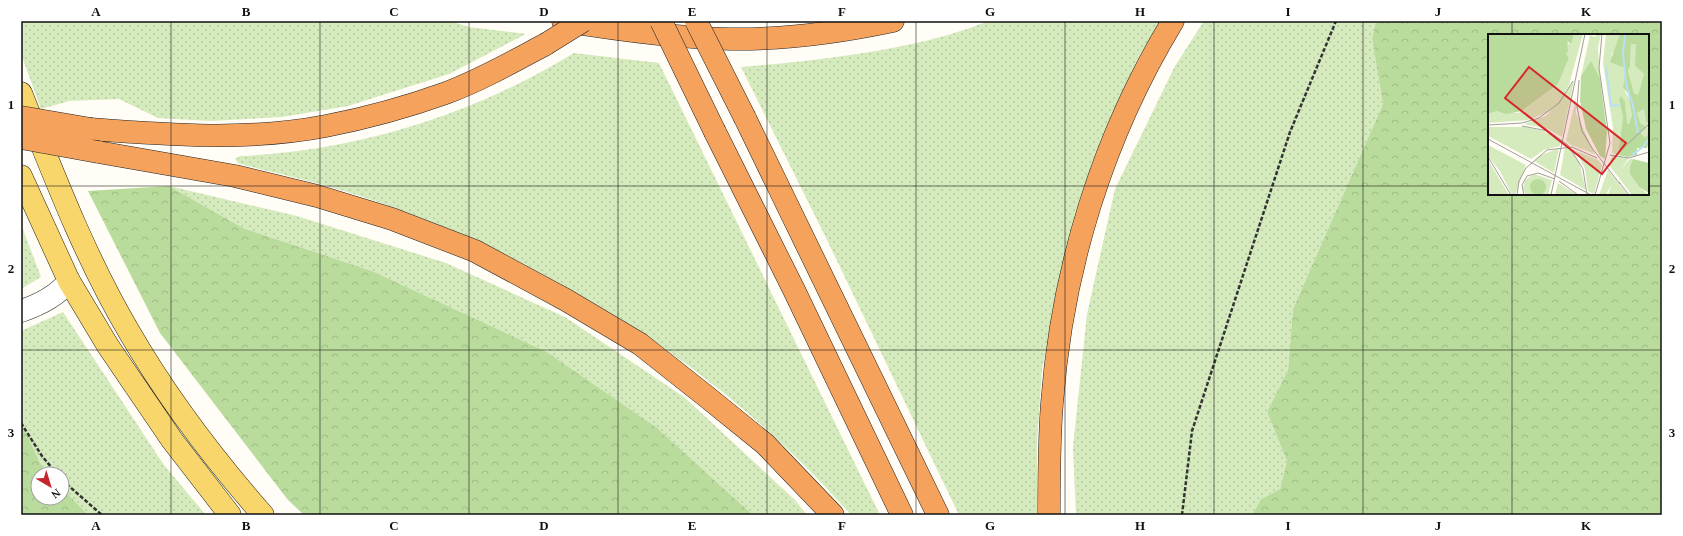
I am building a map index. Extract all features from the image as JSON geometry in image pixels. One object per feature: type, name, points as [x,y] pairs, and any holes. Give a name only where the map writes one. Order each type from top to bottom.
[{"type":"highway","points":[[563,21],[614,30],[730,39],[791,36],[868,26],[893,21]]},
{"type":"highway","points":[[21,117],[91,129],[203,136],[286,131],[325,126],[409,105],[447,92],[498,69],[546,44],[583,21]]},
{"type":"highway","points":[[662,21],[902,515]]},
{"type":"highway","points":[[696,21],[745,118],[938,515]]},
{"type":"highway","points":[[1049,515],[1049,451],[1052,402],[1064,307],[1074,261],[1091,201],[1112,144],[1140,80],[1173,21]]},
{"type":"highway","points":[[21,138],[164,162],[236,176],[317,196],[392,220],[475,251],[566,300],[640,344],[707,396],[765,444],[833,515]]},
{"type":"main road","points":[[21,93],[96,269],[128,331],[173,400],[208,449],[263,515]]},
{"type":"main road","points":[[21,176],[69,282],[108,346],[146,403],[206,486],[230,515]]},
{"type":"main road","points":[[69,282],[96,269]]},
{"type":"street","points":[[21,300],[50,286],[69,282]]},
{"type":"street","points":[[21,312],[49,299],[62,290],[69,282]]},
{"type":"path","points":[[1182,515],[1192,431],[1290,132],[1336,21]]},
{"type":"path","points":[[21,423],[42,456],[50,466]]},
{"type":"path","points":[[70,487],[102,515]]},
{"type":"green space","points":[[21,21],[450,21],[469,27],[526,34],[449,74],[348,106],[282,117],[210,121],[158,118],[119,99],[69,101],[41,109],[21,54]]},
{"type":"green space","points":[[989,21],[1161,21],[1138,58],[1094,159],[1060,289],[1042,369],[1037,441],[1037,515],[959,515],[829,244],[741,67],[871,52],[923,42]]},
{"type":"green space","points":[[1204,21],[1376,21],[1372,39],[1383,104],[1293,309],[1288,370],[1267,412],[1287,461],[1280,489],[1261,499],[1252,515],[1076,515],[1073,447],[1087,314],[1115,189],[1175,66]]},
{"type":"green space","points":[[1376,21],[1662,21],[1662,515],[1252,515],[1261,499],[1280,489],[1287,461],[1267,412],[1288,370],[1293,309],[1383,104],[1372,39]]},
{"type":"green space","points":[[574,53],[659,63],[880,515],[851,515],[801,462],[748,413],[692,368],[633,327],[572,290],[508,257],[442,227],[375,201],[244,165],[238,163],[235,159],[240,156],[284,153],[328,146],[414,126],[496,94],[536,75]]},
{"type":"green space","points":[[169,186],[297,216],[446,263],[565,317],[684,397],[795,500],[807,515],[753,515],[656,427],[547,352],[372,271],[243,228]]},
{"type":"green space","points":[[169,186],[243,228],[372,271],[547,352],[656,427],[753,515],[304,515],[288,500],[160,333],[88,191]]},
{"type":"green space","points":[[21,224],[41,277],[21,289]]},
{"type":"green space","points":[[63,312],[164,465],[206,515],[88,515],[70,496],[70,466],[42,466],[21,422],[21,331]]},
{"type":"green space","points":[[21,422],[42,466],[30,466],[30,506],[70,506],[70,496],[88,515],[21,515]]}]
